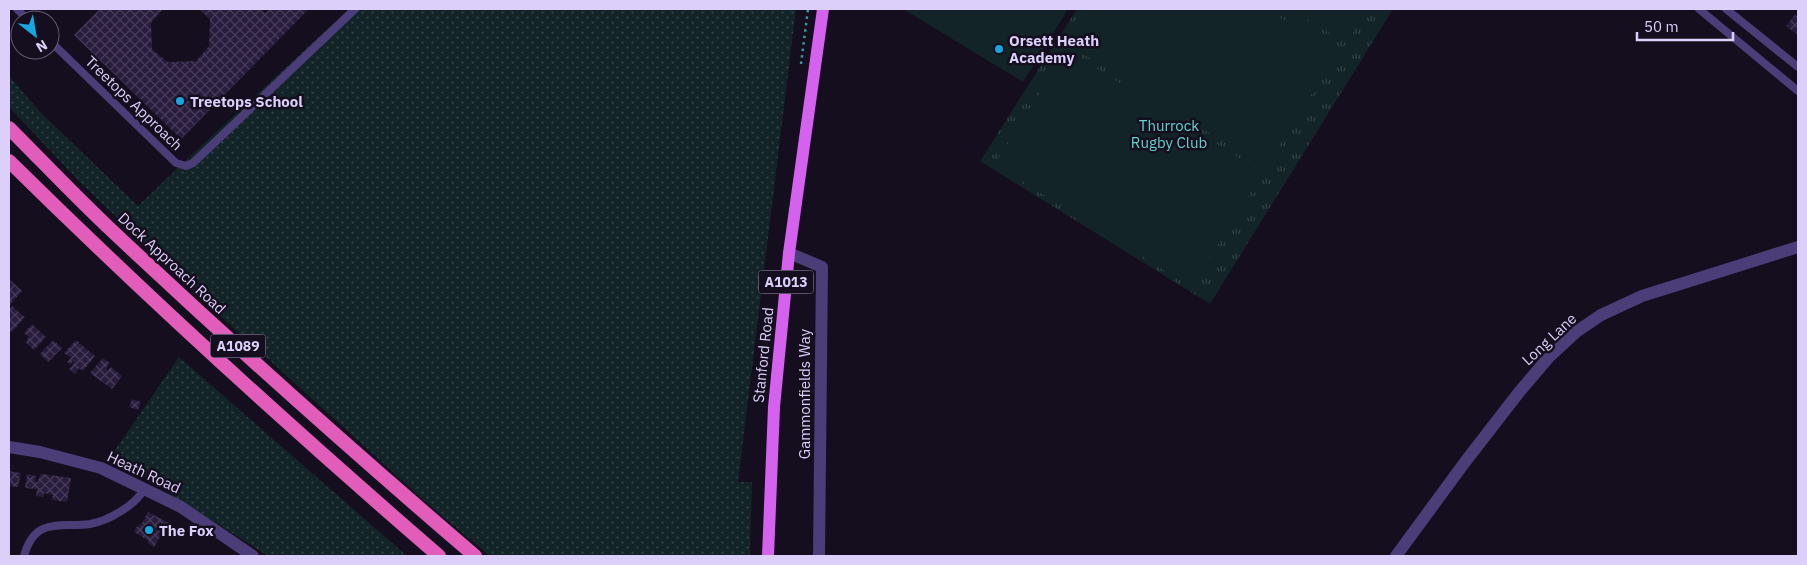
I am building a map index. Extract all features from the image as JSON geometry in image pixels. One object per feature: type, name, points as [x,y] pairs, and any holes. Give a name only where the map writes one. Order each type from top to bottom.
[{"type":"highway","name":"Dock Approach Road","points":[[9,128],[107,226],[216,327],[325,426],[474,556]]},
{"type":"highway","name":"A1089","points":[[9,161],[199,343],[308,442],[439,556]]},
{"type":"main road","name":"Stanford Road","points":[[768,556],[774,407],[789,253],[823,9]]},
{"type":"street","name":"Long Lane","points":[[1396,556],[1520,391],[1549,357],[1576,332],[1602,316],[1642,296],[1798,247]]},
{"type":"street","name":"Gammonfields Way","points":[[789,253],[822,267],[820,556]]},
{"type":"street","name":"Heath Road","points":[[9,447],[40,452],[102,468],[181,507],[253,556]]},
{"type":"lane","name":"Treetops Approach","points":[[60,51],[176,162],[186,166],[194,163],[356,9]]},
{"type":"lane","points":[[1699,9],[1798,91]]},
{"type":"lane","points":[[1726,9],[1798,68]]},
{"type":"lane","points":[[24,556],[31,541],[48,526],[92,524],[104,520],[135,502],[144,489]]},
{"type":"green space","points":[[349,9],[796,9],[738,482],[752,482],[750,556],[490,556],[428,504],[194,292],[79,181],[9,107],[9,76],[40,112],[138,206]]},
{"type":"green space","name":"Orsett Heath Academy","points":[[903,9],[1068,9],[1023,82]]},
{"type":"green space","name":"Thurrock Rugby Club","points":[[1077,9],[1393,9],[1210,304],[980,161]]},
{"type":"green space","points":[[1092,9],[1266,9],[1337,54],[1265,168],[1069,45]]},
{"type":"green space","points":[[1291,9],[1368,9],[1346,43]]},
{"type":"green space","points":[[1067,50],[1263,173],[1191,287],[995,164]]},
{"type":"green space","points":[[179,357],[407,556],[268,556],[111,456]]},
{"type":"building","name":"Treetops School","points":[[100,9],[163,9],[151,23],[152,49],[167,62],[196,61],[209,46],[210,19],[199,9],[261,9],[265,13],[270,9],[309,9],[181,139],[74,35]]},
{"type":"building","points":[[1795,15],[1798,17],[1798,35],[1786,26]]},
{"type":"building","points":[[9,279],[22,291],[9,306]]},
{"type":"building","points":[[12,306],[25,317],[12,332],[9,329],[9,315],[11,312],[9,310]]},
{"type":"building","points":[[32,324],[46,337],[34,350],[25,342],[29,337],[24,333]]},
{"type":"building","points":[[53,340],[62,348],[48,362],[40,354]]},
{"type":"building","points":[[76,340],[95,356],[83,371],[79,368],[75,374],[69,369],[74,363],[73,361],[70,365],[67,362],[71,358],[64,353]]},
{"type":"building","points":[[103,358],[110,363],[106,368],[108,370],[111,367],[122,376],[112,389],[90,373]]},
{"type":"building","points":[[132,399],[141,402],[138,410],[129,407]]},
{"type":"building","points":[[9,471],[21,473],[18,487],[9,486]]},
{"type":"building","points":[[27,474],[36,476],[35,481],[38,482],[40,474],[50,475],[50,481],[51,475],[71,478],[67,502],[52,500],[53,495],[44,493],[43,497],[36,496],[37,489],[25,488]]},
{"type":"building","name":"The Fox","points":[[148,512],[171,524],[169,529],[166,527],[154,547],[148,543],[149,541],[134,532],[137,526],[141,525]]},
{"type":"place","name":"Orsett Heath Academy","points":[[999,49]]},
{"type":"place","name":"Treetops School","points":[[180,101]]},
{"type":"place","name":"The Fox","points":[[149,530]]}]
